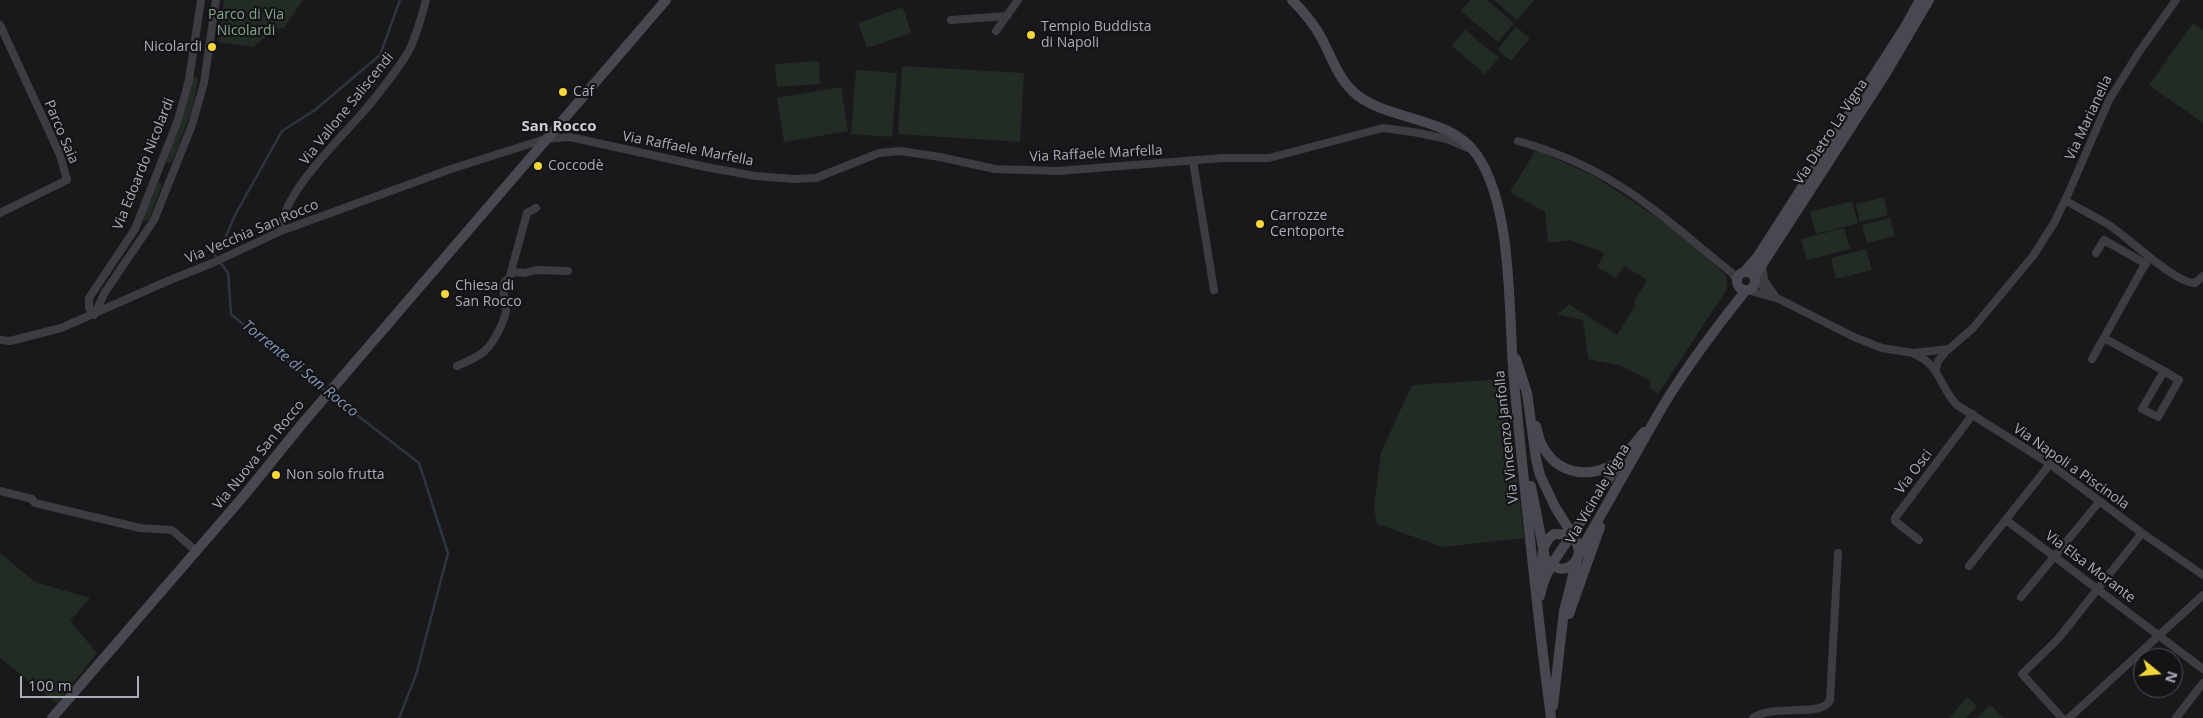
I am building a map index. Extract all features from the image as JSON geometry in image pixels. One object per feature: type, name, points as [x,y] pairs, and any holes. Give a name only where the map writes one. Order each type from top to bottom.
[{"type":"main road","name":"Via Nuova San Rocco","points":[[52,718],[242,498],[302,424],[452,251],[545,139],[666,0]]},
{"type":"main road","points":[[1292,0],[1308,16],[1344,81],[1357,95],[1386,108],[1444,129],[1460,139],[1472,149],[1491,179],[1498,202],[1506,264],[1513,354]]},
{"type":"main road","name":"Via Dietro La Vigna","points":[[1920,0],[1901,35],[1741,281],[1754,286],[1755,278],[1762,264],[1891,65],[1929,0]]},
{"type":"main road","points":[[1741,281],[1750,273],[1755,278]]},
{"type":"main road","name":"Via Vicinale Vigna","points":[[1552,566],[1570,567],[1578,558],[1589,535],[1658,416],[1720,322],[1741,281]]},
{"type":"main road","name":"Via Vincenzo Janfolla","points":[[1513,354],[1524,378],[1540,475],[1551,499],[1578,546],[1578,558],[1564,611],[1551,718]]},
{"type":"main road","name":"Via Vincenzo Janfolla","points":[[1513,354],[1538,608],[1551,718]]},
{"type":"main road","name":"Via Vicinale Vigna","points":[[1529,406],[1542,445],[1548,454],[1563,466],[1584,474],[1595,473],[1606,469],[1622,458]]},
{"type":"main road","name":"Via Vicinale Vigna","points":[[1538,608],[1542,588],[1552,566],[1622,458],[1658,416]]},
{"type":"main road","points":[[1521,444],[1529,472],[1543,552],[1542,588]]},
{"type":"main road","points":[[1558,660],[1579,582],[1610,500]]},
{"type":"main road","points":[[1552,566],[1543,552],[1546,542],[1554,534],[1572,535]]},
{"type":"street","name":"Via Edoardo Nicolardi","points":[[201,4],[186,94],[135,229],[89,298],[89,308],[94,314],[105,292],[154,220],[172,175],[194,116],[206,68],[216,0]]},
{"type":"street","name":"Via Vallone Saliscendi","points":[[281,231],[282,220],[291,201],[316,164],[366,109],[408,53],[426,0]]},
{"type":"street","points":[[996,31],[1018,0]]},
{"type":"street","name":"Via Marianella","points":[[1949,349],[1973,328],[2021,273],[2054,222],[2108,100],[2173,3]]},
{"type":"street","points":[[201,4],[215,10]]},
{"type":"street","points":[[951,20],[1006,16]]},
{"type":"street","name":"Parco Saia","points":[[0,26],[60,155],[67,180],[0,213]]},
{"type":"street","points":[[193,55],[197,53],[208,57]]},
{"type":"street","points":[[191,69],[200,71],[206,68]]},
{"type":"street","name":"Via Raffaele Marfella","points":[[545,139],[570,137],[706,167],[755,176],[794,179],[816,178],[879,153],[900,151],[996,169],[1058,171],[1222,158],[1269,158],[1382,128],[1447,139],[1472,149]]},
{"type":"street","name":"Via Vecchia San Rocco","points":[[0,340],[10,341],[61,328],[215,262],[281,231],[451,169],[545,139]]},
{"type":"street","points":[[1518,141],[1571,161],[1618,184],[1676,226],[1741,281],[1868,343],[1891,350],[1913,353],[1949,349]]},
{"type":"street","points":[[1193,161],[1214,290]]},
{"type":"street","points":[[158,170],[172,175]]},
{"type":"street","points":[[2065,200],[2109,225],[2147,261]]},
{"type":"street","points":[[457,366],[489,349],[497,335],[506,314],[506,304],[502,290],[510,272],[527,213],[536,208]]},
{"type":"street","points":[[2096,253],[2104,240],[2192,283],[2199,281],[2203,276]]},
{"type":"street","points":[[2092,359],[2147,261]]},
{"type":"street","points":[[1762,264],[1764,280],[1777,298]]},
{"type":"street","points":[[510,272],[526,273],[536,270],[568,271]]},
{"type":"street","points":[[1755,278],[1777,298]]},
{"type":"street","points":[[2104,338],[2164,371],[2179,380],[2158,417],[2142,408],[2164,371]]},
{"type":"street","points":[[1936,369],[1941,356],[1949,349]]},
{"type":"street","name":"Via Napoli a Piscinola","points":[[1913,353],[1936,369],[1952,399],[2050,464],[2099,502],[2203,575]]},
{"type":"street","name":"Via Osci","points":[[1918,540],[1895,519],[1973,414]]},
{"type":"street","points":[[1969,566],[2050,464]]},
{"type":"street","points":[[0,491],[32,499],[35,503],[140,528],[172,530],[196,551]]},
{"type":"street","points":[[2021,597],[2056,557],[2099,502]]},
{"type":"street","name":"Via Elsa Morante","points":[[2006,520],[2203,669]]},
{"type":"street","points":[[2062,718],[2022,674],[2058,639],[2099,590],[2142,533]]},
{"type":"street","points":[[1753,718],[1767,711],[1818,712],[1828,705],[1830,700],[1838,553]]},
{"type":"street","points":[[2069,718],[2203,595]]},
{"type":"street","points":[[2176,718],[2203,683]]},
{"type":"green space","name":"Parco di Via Nicolardi","points":[[224,0],[303,0],[284,28],[275,29],[253,47],[218,42]]},
{"type":"green space","points":[[1470,0],[1487,0],[1514,23],[1498,42],[1461,11]]},
{"type":"green space","points":[[1494,0],[1534,0],[1517,20]]},
{"type":"green space","points":[[903,7],[911,33],[867,48],[858,23]]},
{"type":"green space","points":[[2193,23],[2203,30],[2203,123],[2149,85]]},
{"type":"green space","points":[[1516,27],[1530,38],[1511,61],[1497,50]]},
{"type":"green space","points":[[1465,30],[1499,58],[1485,74],[1452,46]]},
{"type":"green space","points":[[819,61],[820,84],[777,87],[775,64]]},
{"type":"green space","points":[[902,66],[1024,73],[1020,142],[898,134]]},
{"type":"green space","points":[[856,70],[897,73],[892,137],[851,134]]},
{"type":"green space","points":[[196,76],[198,80],[192,110],[172,162],[168,164],[166,160],[183,116],[192,78]]},
{"type":"green space","points":[[841,87],[848,131],[784,142],[777,98]]},
{"type":"green space","points":[[1536,150],[1596,177],[1665,223],[1705,255],[1726,276],[1727,289],[1658,394],[1649,387],[1651,381],[1619,365],[1588,359],[1583,320],[1556,314],[1569,304],[1617,335],[1636,304],[1634,302],[1647,280],[1624,266],[1616,278],[1597,267],[1604,254],[1600,251],[1570,240],[1548,243],[1545,212],[1510,192]]},
{"type":"green space","points":[[160,182],[162,186],[149,219],[145,221],[143,219],[157,183]]},
{"type":"green space","points":[[1884,197],[1888,215],[1860,222],[1856,204]]},
{"type":"green space","points":[[1852,201],[1858,223],[1816,234],[1810,212]]},
{"type":"green space","points":[[1890,218],[1895,236],[1867,243],[1862,225]]},
{"type":"green space","points":[[1844,228],[1850,249],[1807,260],[1801,239]]},
{"type":"green space","points":[[1866,249],[1872,270],[1836,279],[1831,258]]},
{"type":"green space","points":[[1507,379],[1524,538],[1443,547],[1377,524],[1374,508],[1381,452],[1412,385]]},
{"type":"green space","points":[[0,553],[35,582],[90,598],[70,621],[97,653],[57,703],[0,658]]},
{"type":"green space","points":[[1967,697],[1977,706],[1966,718],[1949,718]]},
{"type":"green space","points":[[1990,705],[2004,718],[1977,718]]},
{"type":"waterway","name":"Torrente di San Rocco","points":[[326,391],[231,314],[228,273],[212,251],[224,241],[235,215],[282,131],[315,110],[380,55],[400,0]]},
{"type":"waterway","name":"Torrente di San Rocco","points":[[331,395],[419,463],[448,553],[416,675],[399,718]]},
{"type":"place","name":"Tempio Buddista di Napoli","points":[[1031,35]]},
{"type":"place","name":"Nicolardi","points":[[212,47]]},
{"type":"place","name":"Caf","points":[[563,92]]},
{"type":"place","name":"Coccodè","points":[[538,166]]},
{"type":"place","name":"Carrozze Centoporte","points":[[1260,224]]},
{"type":"place","name":"Chiesa di San Rocco","points":[[445,294]]},
{"type":"place","name":"Non solo frutta","points":[[276,475]]},
{"type":"district","name":"San Rocco","points":[[559,127]]}]
